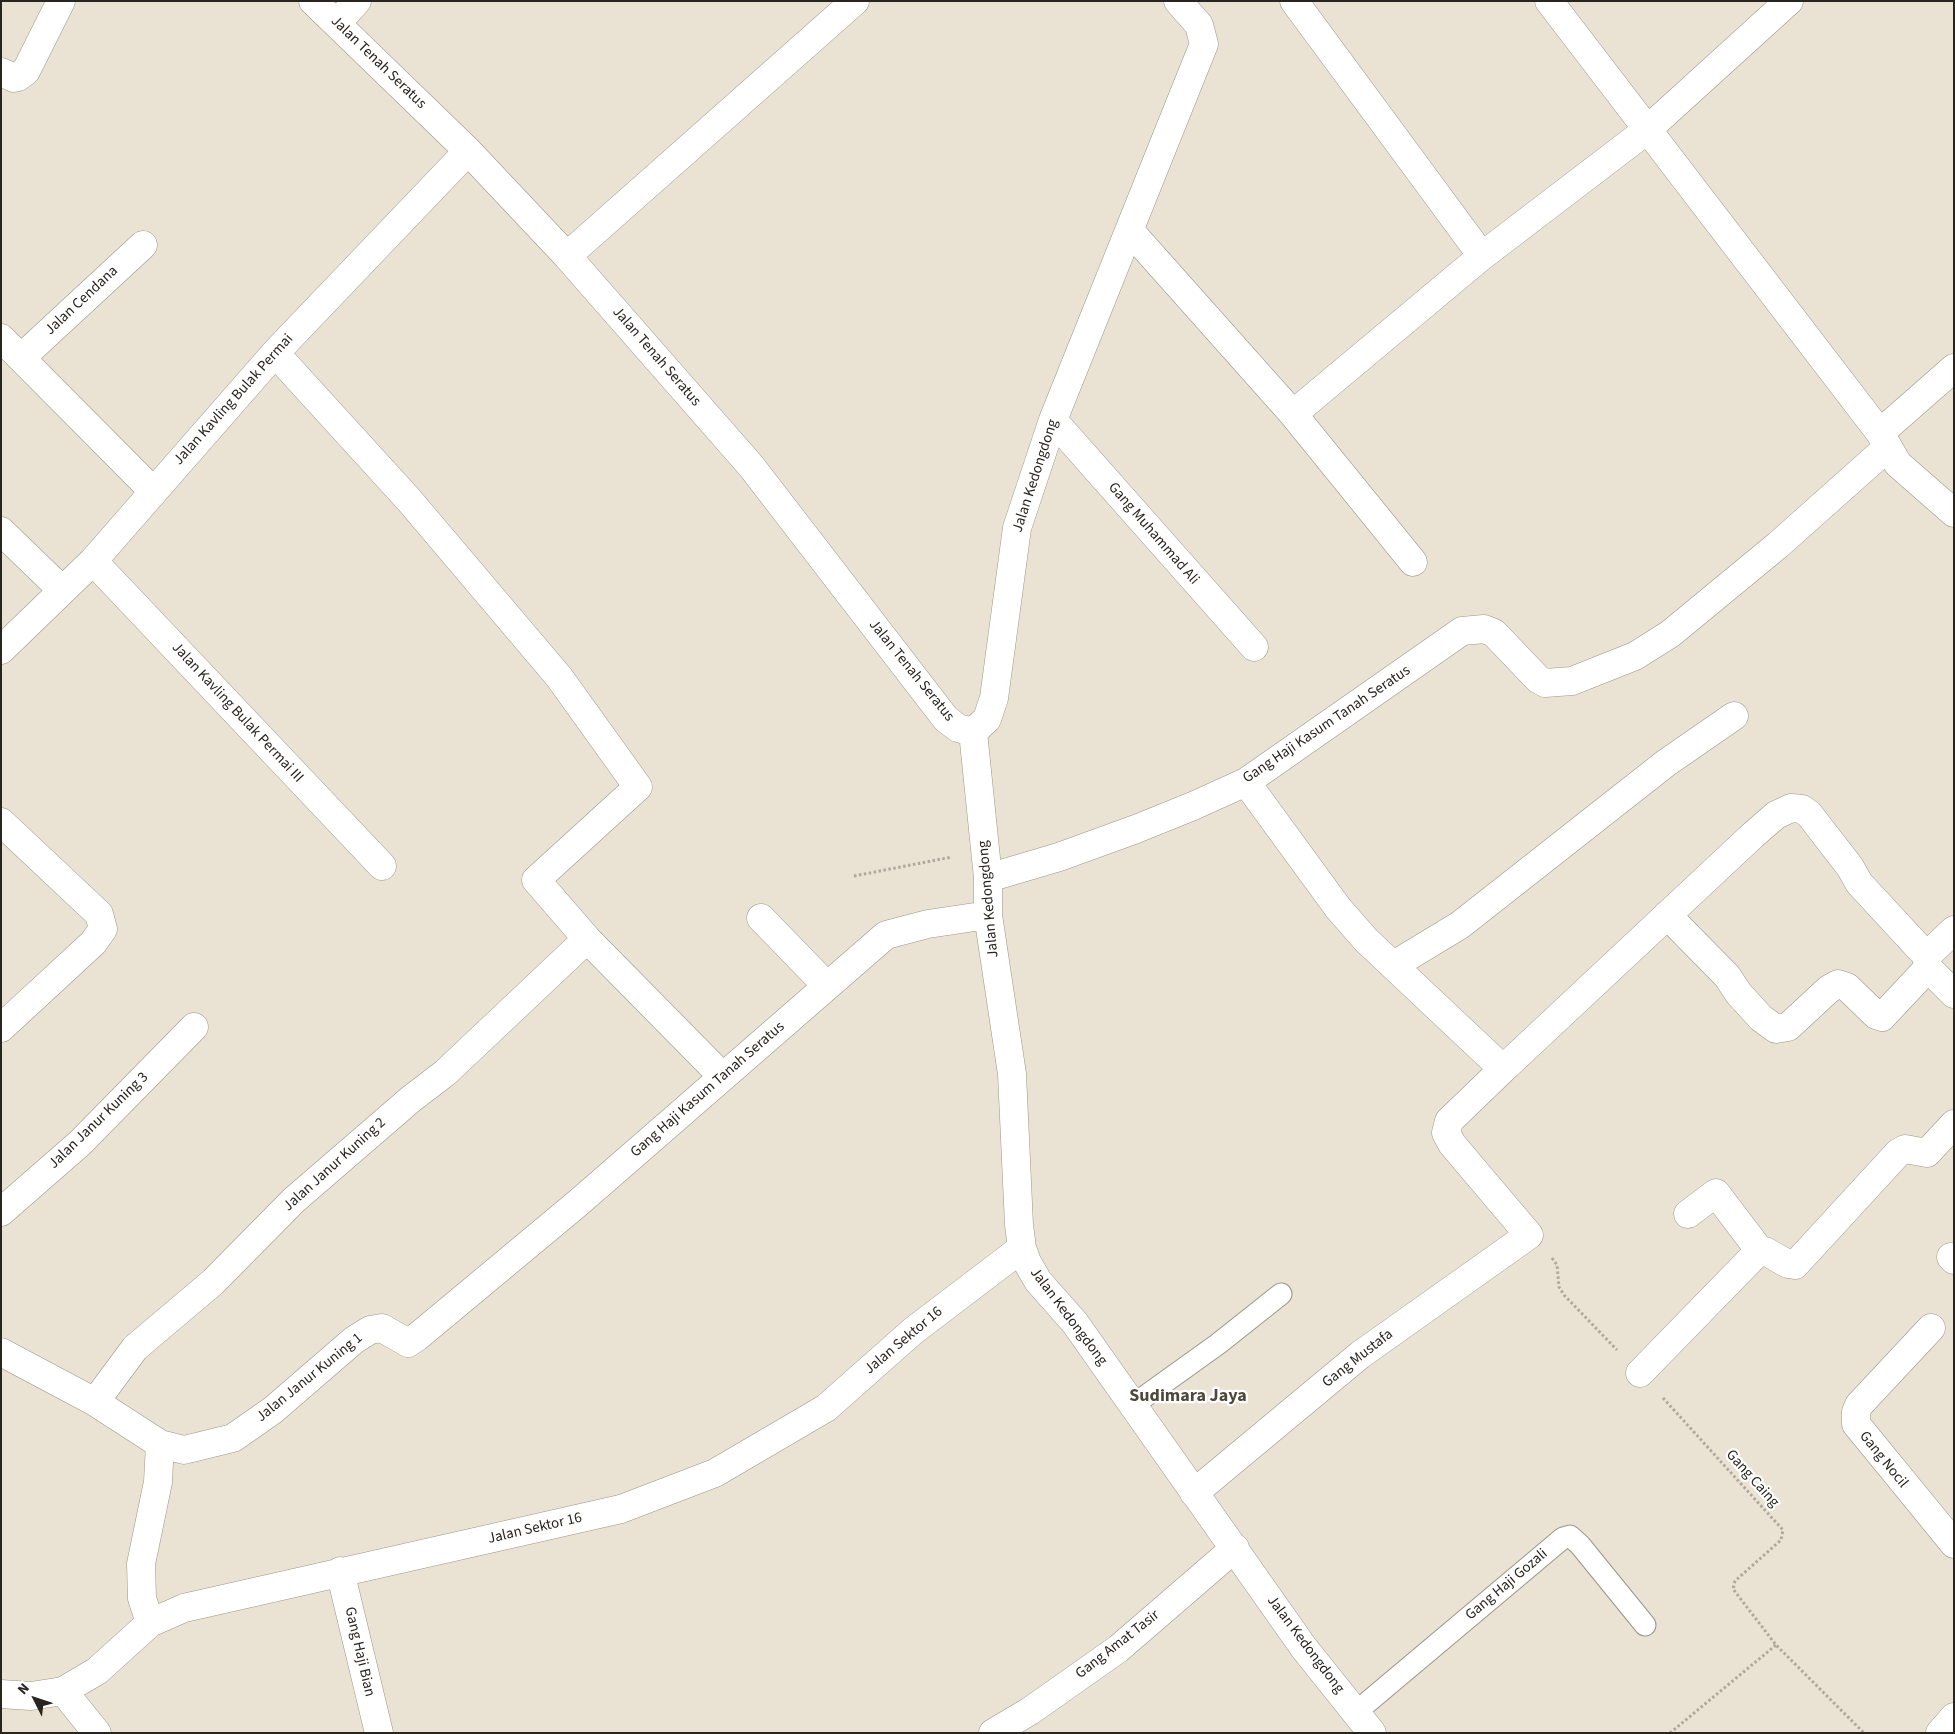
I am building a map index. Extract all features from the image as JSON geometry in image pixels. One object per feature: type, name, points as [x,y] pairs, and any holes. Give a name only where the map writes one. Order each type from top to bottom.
[{"type":"street","points":[[1,72],[10,77],[18,77],[26,70],[61,1]]},
{"type":"street","name":"Jalan Tenah Seratus","points":[[313,1],[468,151],[567,256],[751,466],[946,719],[958,728],[973,732]]},
{"type":"street","points":[[337,23],[357,1]]},
{"type":"street","points":[[567,256],[855,1]]},
{"type":"street","name":"Jalan Kedongdong","points":[[1178,1],[1198,25],[1204,44],[1131,232],[1053,420],[1017,528],[994,698],[987,719],[973,732],[988,878],[988,915],[1012,1074],[1019,1225],[1022,1248],[1038,1282],[1075,1323],[1304,1648],[1364,1722]]},
{"type":"street","points":[[1294,1],[1482,256]]},
{"type":"street","points":[[1549,1],[1884,440],[1904,470],[1954,513]]},
{"type":"street","points":[[1293,414],[1482,256],[1646,130],[1789,1]]},
{"type":"street","name":"Jalan Kavling Bulak Permai","points":[[1,650],[93,560],[275,353],[468,151]]},
{"type":"street","points":[[1131,232],[1293,414],[1413,562]]},
{"type":"street","name":"Jalan Cendana","points":[[21,358],[143,245]]},
{"type":"street","points":[[1,338],[153,491]]},
{"type":"street","points":[[275,353],[409,500],[559,677],[638,787],[536,880],[587,939],[723,1077]]},
{"type":"street","points":[[1884,440],[1954,368]]},
{"type":"street","name":"Gang Muhammad Ali","points":[[1053,420],[1254,647]]},
{"type":"street","name":"Gang Haji Kasum Tanah Seratus","points":[[988,878],[1059,857],[1136,829],[1246,782],[1462,631],[1484,629],[1494,633],[1538,679],[1546,683],[1572,681],[1634,656],[1652,647],[1677,628],[1778,545],[1884,440]]},
{"type":"street","points":[[1,531],[62,590]]},
{"type":"street","name":"Jalan Kavling Bulak Permai III","points":[[93,560],[382,866]]},
{"type":"street","points":[[1394,965],[1460,925],[1658,768],[1734,716]]},
{"type":"street","points":[[1246,782],[1338,908],[1366,940],[1503,1069]]},
{"type":"street","points":[[1528,1235],[1452,1144],[1446,1133],[1449,1121],[1667,914],[1776,816],[1791,808],[1797,808],[1809,814],[1850,867],[1859,883],[1920,949],[1954,994]]},
{"type":"street","points":[[1,822],[99,914],[103,928],[92,943],[4,1020]]},
{"type":"street","points":[[1667,914],[1727,976],[1755,1012],[1776,1029],[1788,1027],[1829,989],[1838,984],[1847,987],[1876,1015],[1882,1017],[1934,949],[1954,930]]},
{"type":"street","name":"Gang Haji Kasum Tanah Seratus","points":[[448,1310],[585,1196],[886,935],[928,924],[988,915]]},
{"type":"street","points":[[761,918],[827,986]]},
{"type":"street","name":"Jalan Janur Kuning 2","points":[[95,1402],[136,1348],[213,1282],[294,1200],[411,1099],[445,1073],[587,939]]},
{"type":"street","name":"Jalan Janur Kuning 3","points":[[1,1212],[80,1143],[194,1028]]},
{"type":"street","points":[[1640,1373],[1748,1260],[1760,1251],[1765,1251],[1788,1264],[1795,1265],[1901,1150],[1927,1153],[1954,1124]]},
{"type":"street","points":[[1688,1214],[1716,1193],[1760,1251]]},
{"type":"street","name":"Gang Mustafa","points":[[1194,1493],[1360,1355],[1528,1235]]},
{"type":"street","name":"Jalan Sektor 16","points":[[1,1694],[31,1696],[63,1691],[97,1671],[150,1624],[184,1608],[340,1571],[621,1509],[716,1473],[826,1408],[913,1331],[1022,1248]]},
{"type":"street","name":"Jalan Janur Kuning 1","points":[[160,1444],[184,1450],[233,1438],[273,1410],[354,1340],[370,1330],[382,1328],[408,1343],[448,1310]]},
{"type":"street","name":"Gang Nocil","points":[[1931,1328],[1860,1405],[1856,1412],[1856,1424],[1858,1429],[1954,1544]]},
{"type":"street","points":[[1,1352],[95,1402],[160,1444],[158,1482],[141,1564],[142,1598],[150,1624]]},
{"type":"street","name":"Gang Amat Tasir","points":[[994,1733],[1030,1711],[1118,1650],[1235,1548]]},
{"type":"street","name":"Gang Haji Bian","points":[[340,1571],[378,1733]]},
{"type":"street","points":[[63,1691],[97,1733]]},
{"type":"street","points":[[1940,1733],[1954,1717]]},
{"type":"lane","points":[[1133,1405],[1218,1344],[1281,1294]]},
{"type":"lane","name":"Gang Haji Gozali","points":[[1364,1722],[1563,1538],[1570,1536],[1580,1544],[1645,1625]]},
{"type":"path","points":[[854,876],[985,850]]},
{"type":"path","name":"Gang Caing","points":[[1528,1235],[1556,1262],[1559,1287],[1564,1295],[1640,1373],[1783,1530],[1781,1540],[1732,1586],[1776,1645],[1864,1733]]},
{"type":"path","points":[[1670,1733],[1776,1645]]},
{"type":"district","name":"Sudimara Jaya","points":[[1188,1397]]}]
